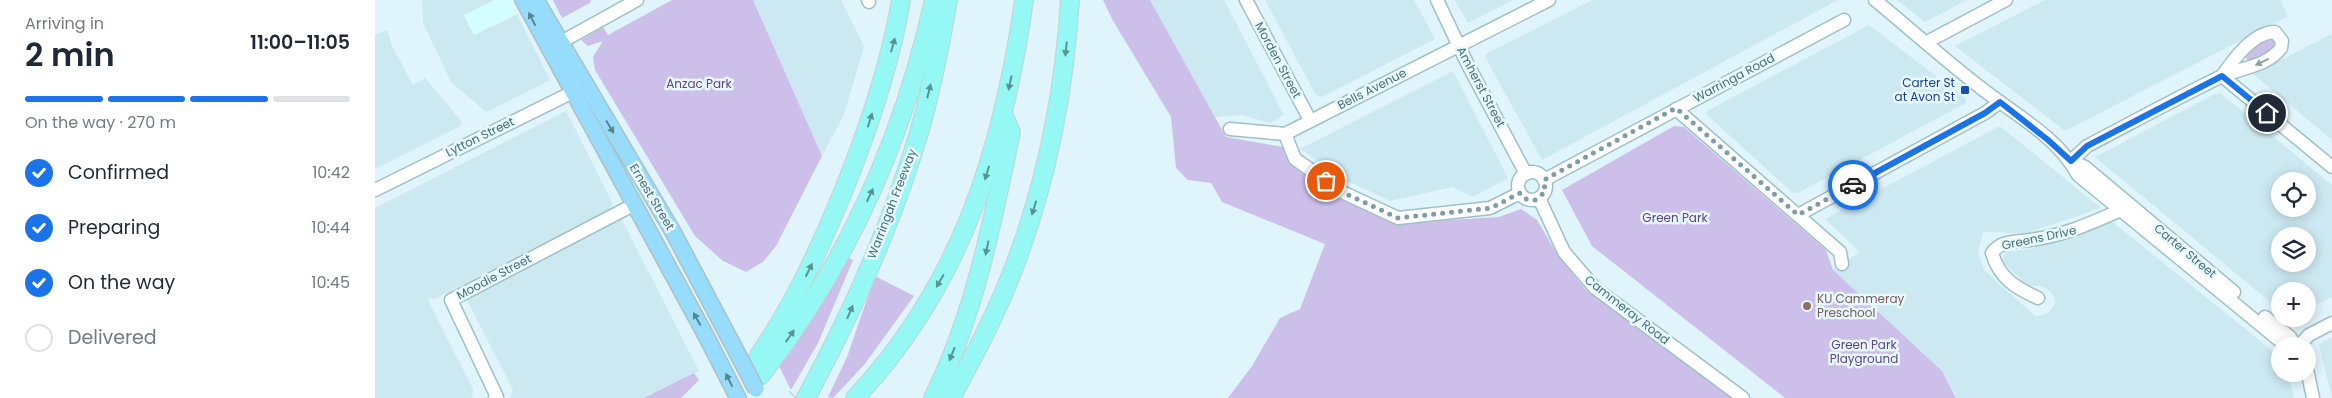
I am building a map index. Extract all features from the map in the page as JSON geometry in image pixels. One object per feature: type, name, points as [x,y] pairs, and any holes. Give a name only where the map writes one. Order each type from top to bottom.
[{"type":"highway","name":"Warringah Freeway","points":[[901,0],[894,42],[864,139],[810,268],[774,334],[758,358],[761,375],[787,340],[823,285],[865,205],[896,132],[921,51],[934,0]]},
{"type":"highway","name":"Warringah Freeway","points":[[805,394],[847,318],[911,157],[935,69],[948,0]]},
{"type":"highway","points":[[855,398],[879,371],[921,314],[952,259],[981,189],[1003,114],[1018,41],[1024,0]]},
{"type":"highway","points":[[951,398],[969,365],[1007,284],[1039,190],[1058,108],[1070,0]]},
{"type":"highway","points":[[933,398],[961,333],[985,258],[1011,132],[1003,114]]},
{"type":"highway","points":[[845,398],[860,381],[879,371]]},
{"type":"main road","name":"Ernest Street","points":[[523,0],[673,232],[761,398]]},
{"type":"main road","name":"Ernest Street","points":[[536,0],[554,46]]},
{"type":"main road","name":"Ernest Street","points":[[579,89],[635,204],[738,398]]},
{"type":"street","points":[[554,46],[637,0]]},
{"type":"street","name":"Morden Street","points":[[1246,0],[1310,120]]},
{"type":"street","name":"Amherst Street","points":[[1437,0],[1526,174]]},
{"type":"street","name":"Bells Avenue","points":[[1285,134],[1549,0]]},
{"type":"street","name":"Carter Street","points":[[1875,0],[2048,140],[2071,161],[2085,167],[2291,337]]},
{"type":"street","points":[[1927,42],[2006,0]]},
{"type":"street","name":"Warringa Road","points":[[1544,180],[1844,20]]},
{"type":"street","points":[[2071,161],[2087,146],[2222,76],[2249,68],[2278,53],[2282,44],[2280,37],[2275,32],[2270,32],[2249,44],[2239,51],[2222,76]]},
{"type":"street","points":[[2222,76],[2330,164]]},
{"type":"street","name":"Lytton Street","points":[[375,190],[579,89]]},
{"type":"street","points":[[1798,215],[1985,113],[2000,102]]},
{"type":"street","points":[[1676,108],[1840,252],[1842,264]]},
{"type":"street","points":[[1230,130],[1285,134],[1295,159],[1342,192],[1398,218],[1491,208],[1520,193]]},
{"type":"street","name":"Carter Street","points":[[2071,161],[2078,175],[2279,337]]},
{"type":"street","points":[[1534,173],[1544,180],[1546,188],[1539,198],[1531,200],[1520,193],[1518,184],[1526,174],[1534,173]]},
{"type":"street","name":"Cammeray Road","points":[[1539,198],[1564,252],[1595,288],[1743,398]]},
{"type":"street","name":"Moodie Street","points":[[495,398],[497,397],[451,300],[635,204]]},
{"type":"street","name":"Greens Drive","points":[[2038,298],[2015,287],[2005,277],[1994,261],[1992,253],[1997,246],[2003,243],[2047,237],[2080,229],[2121,210]]},
{"type":"street","points":[[2307,337],[2332,323]]},
{"type":"street","points":[[2310,382],[2313,398]]},
{"type":"shaded area","points":[[422,0],[495,0],[464,15],[474,35],[517,14],[550,80],[486,112],[451,82],[423,22]]},
{"type":"shaded area","points":[[495,0],[510,0],[517,14],[474,35],[464,15]]},
{"type":"shaded area","points":[[753,0],[841,0],[864,47],[844,114],[822,156]]},
{"type":"shaded area","points":[[1150,0],[1224,0],[1284,115],[1270,123],[1242,115],[1215,117]]},
{"type":"shaded area","points":[[1265,0],[1414,0],[1435,39],[1322,97],[1316,95]]},
{"type":"shaded area","points":[[1455,0],[1513,0],[1468,23]]},
{"type":"shaded area","points":[[1592,0],[1838,0],[1542,160],[1485,57],[1486,54]]},
{"type":"shaded area","points":[[1897,0],[1967,0],[1925,22]]},
{"type":"shaded area","points":[[2045,0],[2280,0],[2288,16],[2065,131],[1955,46]]},
{"type":"shaded area","points":[[1869,25],[1966,99],[1966,103],[1798,193],[1793,193],[1706,114],[1707,111]]},
{"type":"shaded area","points":[[387,30],[392,46],[413,85],[425,78],[462,122],[460,126],[375,169],[375,35]]},
{"type":"shaded area","points":[[2332,34],[2332,140],[2253,74]]},
{"type":"shaded area","points":[[1453,71],[1508,178],[1473,197],[1453,187],[1390,201],[1346,180],[1300,149]]},
{"type":"shaded area","points":[[2220,93],[2332,185],[2332,297],[2316,305],[2316,282],[2271,282],[2271,303],[2095,157]]},
{"type":"shaded area","points":[[566,111],[613,204],[610,211],[434,299],[427,298],[473,389],[472,398],[375,398],[375,208]]},
{"type":"shaded area","points":[[2001,127],[2101,208],[2027,233],[1983,232],[1978,252],[1984,270],[2033,314],[2036,316],[2047,314],[2055,304],[2055,299],[2051,292],[2041,286],[2028,286],[2003,262],[2005,252],[2030,249],[2107,222],[2114,223],[2271,350],[2271,382],[2290,382],[2294,398],[1957,398],[1942,371],[1833,270],[1860,252],[1825,219]]},
{"type":"shaded area","points":[[621,218],[699,371],[644,398],[510,398],[513,390],[467,300],[470,294]]},
{"type":"shaded area","points":[[2332,337],[2332,398],[2319,344]]},
{"type":"green space","points":[[553,0],[591,0],[590,3],[562,18]]},
{"type":"green space","name":"Anzac Park","points":[[672,0],[753,0],[822,156],[776,246],[763,262],[746,272],[723,261],[695,236],[595,70],[593,57],[603,41],[588,46],[581,40],[603,27],[608,35]]},
{"type":"green space","points":[[1103,0],[1150,0],[1226,137],[1283,147],[1293,164],[1339,199],[1400,223],[1499,217],[1521,209],[1537,220],[1559,257],[1585,289],[1735,398],[1228,398],[1252,366],[1280,318],[1300,309],[1325,244],[1222,202],[1211,183],[1188,180],[1176,168],[1171,117],[1112,19]]},
{"type":"green space","points":[[2269,33],[2280,46],[2250,65],[2243,52]]},
{"type":"green space","name":"Green Park","points":[[1674,126],[1684,127],[1826,250],[1833,270],[1942,371],[1956,398],[1785,398],[1592,246],[1562,190]]},
{"type":"green space","points":[[849,258],[853,260],[818,343],[791,390],[779,366],[803,333]]},
{"type":"green space","points":[[875,276],[914,296],[864,365],[833,398],[828,397],[847,357]]},
{"type":"green space","points":[[694,373],[699,380],[681,398],[644,398]]},
{"type":"way so far","points":[[1326,181],[1342,192],[1398,218],[1491,208],[1520,193],[1526,199],[1535,200],[1545,192],[1546,184],[1544,180],[1676,108],[1798,215],[1853,185]]},
{"type":"place","name":"Carter St at Avon St","points":[[1965,90]]},
{"type":"place","name":"KU Cammeray Preschool","points":[[1807,306]]},
{"type":"route","points":[[1853,185],[1985,113],[2000,102],[2071,161],[2087,146],[2222,76],[2267,113]]},
{"type":"park label","name":"Green Park Playground","points":[[1864,352]]}]
